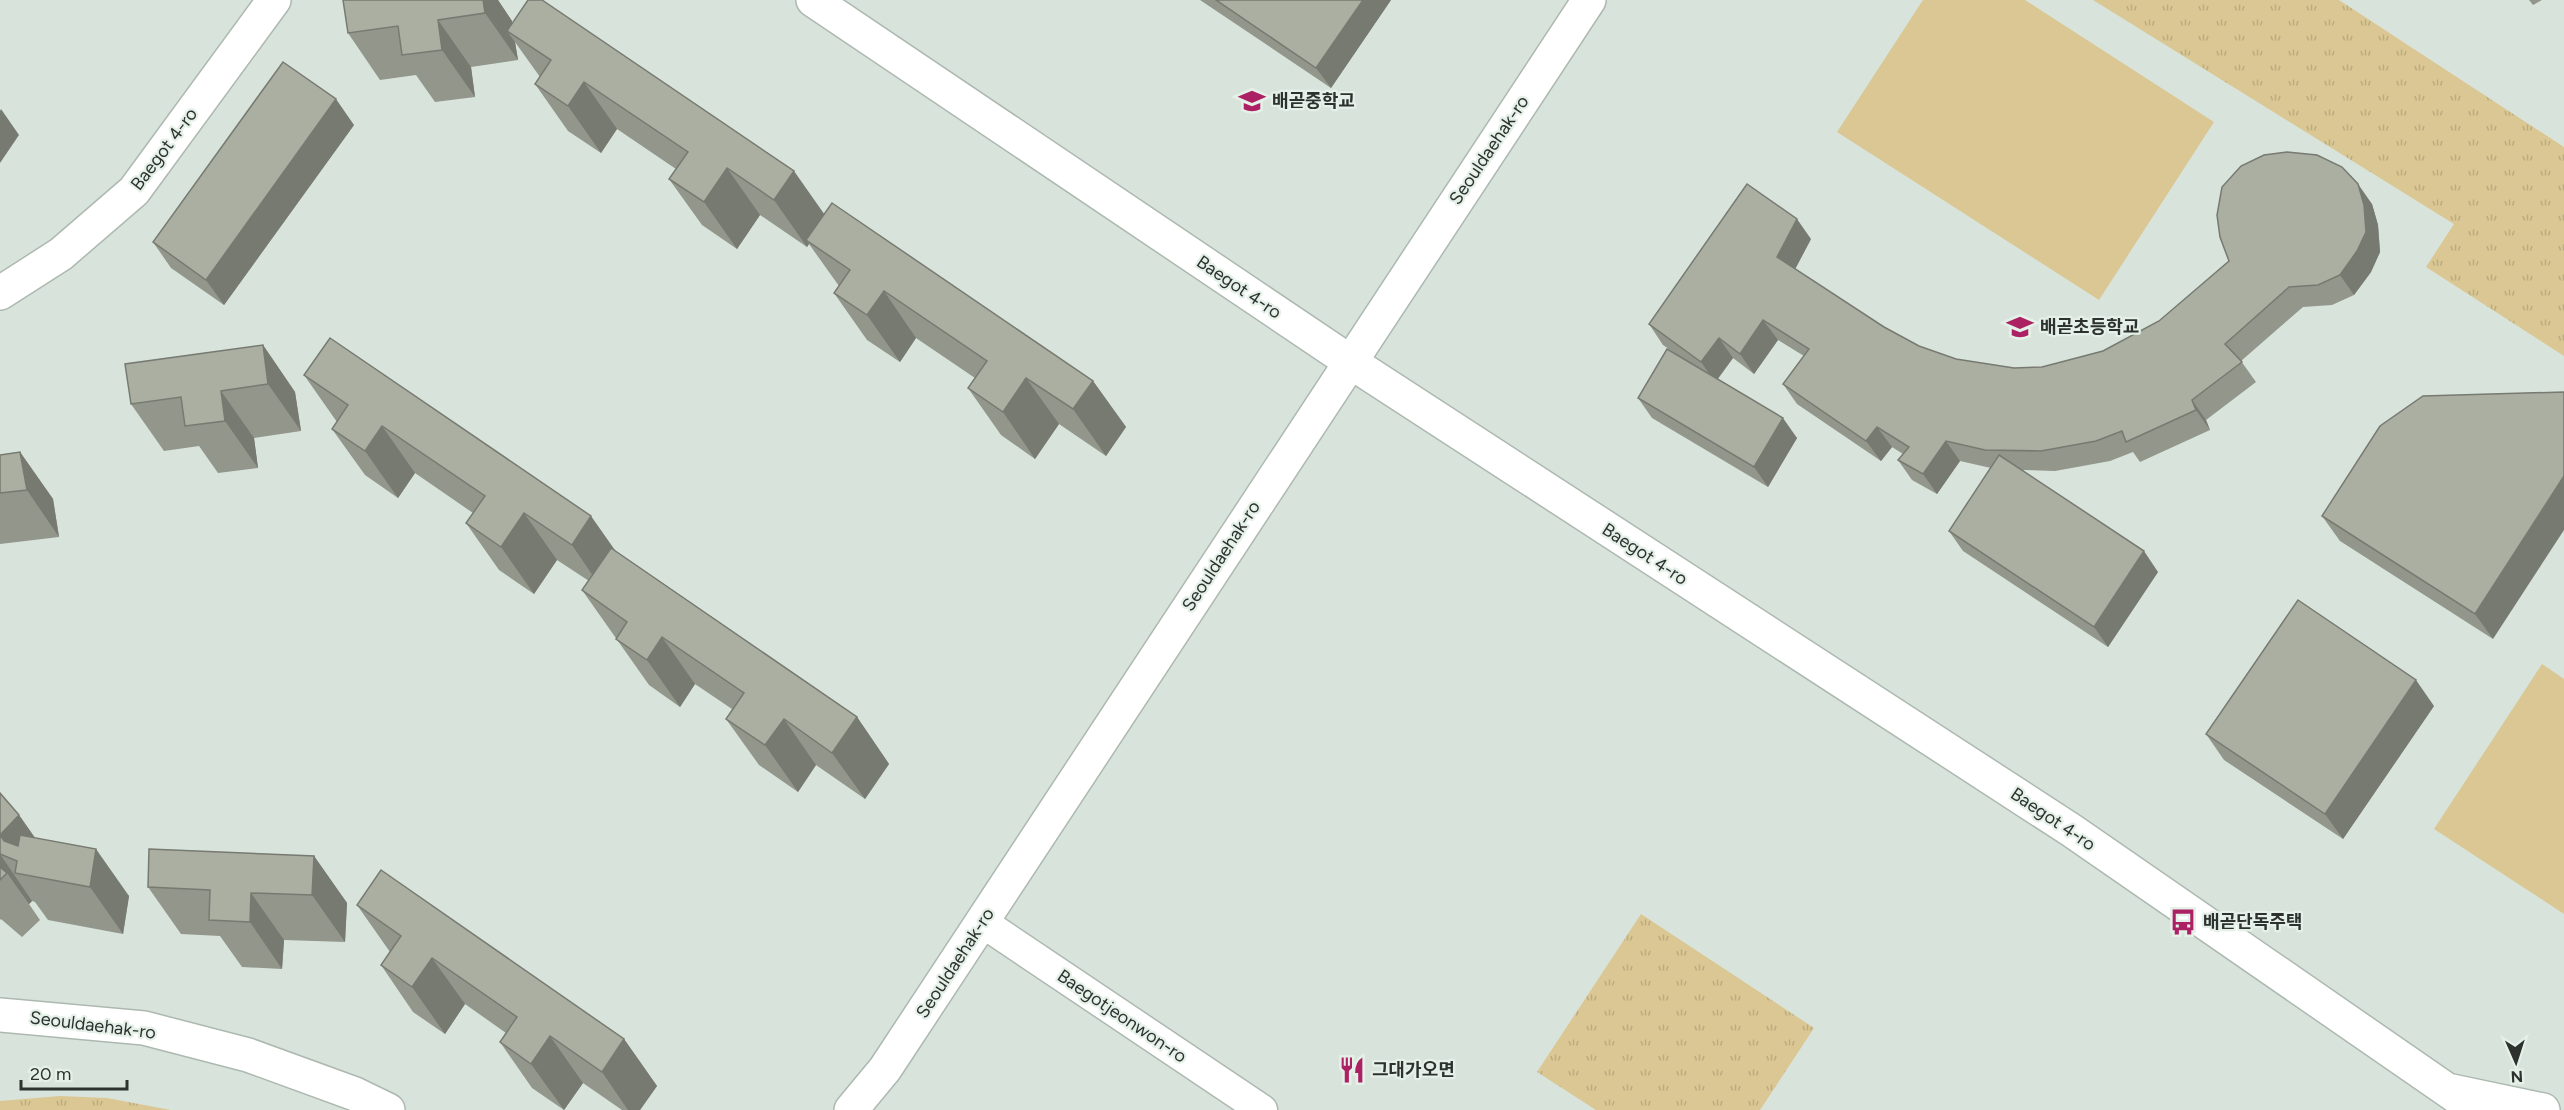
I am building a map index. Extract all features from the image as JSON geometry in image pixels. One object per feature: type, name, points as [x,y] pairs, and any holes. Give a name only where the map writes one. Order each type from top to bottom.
[{"type":"street","name":"Baegot 4-ro","points":[[0,293],[61,254],[134,191],[274,0]]},
{"type":"street","name":"Baegot 4-ro","points":[[813,0],[1349,361],[2071,830],[2452,1100],[2476,1110]]},
{"type":"street","name":"Seouldaehak-ro","points":[[851,1110],[885,1069],[1349,361],[1589,0]]},
{"type":"street","name":"Baegotjeonwon-ro","points":[[982,922],[1262,1110]]},
{"type":"street","name":"Seouldaehak-ro","points":[[0,1015],[144,1028],[248,1055],[355,1094],[388,1110]]},
{"type":"street","points":[[2452,1100],[2543,1110]]},
{"type":"green space","points":[[1923,0],[2025,0],[2214,122],[2099,300],[1837,132]]},
{"type":"green space","points":[[2093,0],[2339,0],[2564,147],[2564,356],[2426,267],[2454,224]]},
{"type":"green space","points":[[2542,664],[2564,679],[2564,914],[2434,829]]},
{"type":"green space","points":[[1641,914],[1814,1028],[1760,1110],[1596,1110],[1537,1072]]},
{"type":"green space","points":[[60,1096],[107,1098],[171,1110],[0,1110],[0,1101]]},
{"type":"building","points":[[343,0],[483,0],[485,13],[438,20],[442,50],[402,55],[398,26],[348,33]]},
{"type":"building","points":[[528,0],[542,0],[794,171],[774,200],[727,168],[704,202],[669,179],[688,152],[584,82],[568,106],[535,84],[551,60],[507,31]]},
{"type":"building","points":[[1216,0],[1363,0],[1316,68]]},
{"type":"building","points":[[283,62],[336,99],[206,280],[153,242]]},
{"type":"building","points":[[2287,152],[2317,155],[2342,167],[2358,184],[2364,205],[2366,232],[2357,251],[2340,275],[2318,285],[2289,287],[2225,344],[2242,362],[2192,400],[2196,410],[2126,442],[2122,431],[2096,441],[2041,451],[1985,450],[1946,441],[1923,474],[1898,460],[1909,447],[1877,427],[1866,441],[1783,384],[1809,349],[1763,320],[1740,354],[1719,338],[1701,362],[1649,324],[1747,184],[1797,219],[1777,257],[1884,327],[1919,346],[1956,359],[2014,368],[2042,367],[2103,351],[2159,321],[2229,261],[2220,237],[2217,215],[2222,187],[2241,166],[2264,155]]},
{"type":"building","points":[[832,203],[1093,381],[1073,409],[1026,378],[1003,412],[968,388],[987,361],[884,291],[867,315],[834,293],[850,270],[806,240]]},
{"type":"building","points":[[330,338],[591,516],[572,545],[524,513],[501,547],[466,523],[485,496],[382,426],[365,451],[332,429],[348,405],[304,375]]},
{"type":"building","points":[[263,345],[268,384],[221,391],[225,421],[185,426],[181,397],[131,404],[125,364]]},
{"type":"building","points":[[1667,349],[1783,418],[1754,467],[1638,398]]},
{"type":"building","points":[[2564,392],[2564,476],[2475,614],[2322,516],[2380,426],[2423,396]]},
{"type":"building","points":[[20,452],[27,490],[0,493],[0,455]]},
{"type":"building","points":[[1999,455],[2144,551],[2094,627],[1949,531]]},
{"type":"building","points":[[611,548],[857,717],[832,753],[784,719],[765,745],[726,719],[744,693],[662,637],[647,660],[616,639],[627,622],[582,590]]},
{"type":"building","points":[[2298,600],[2416,680],[2325,814],[2206,734]]},
{"type":"building","points":[[0,793],[19,815],[0,835]]},
{"type":"building","points":[[0,835],[4,841],[18,846],[20,835],[96,849],[90,887],[15,873],[17,861],[0,854]]},
{"type":"building","points":[[149,849],[314,856],[312,895],[251,893],[250,922],[209,920],[210,890],[148,887]]},
{"type":"building","points":[[0,867],[7,873],[0,880]]},
{"type":"building","points":[[381,870],[624,1039],[602,1072],[550,1036],[531,1064],[500,1042],[517,1017],[432,958],[412,987],[381,965],[401,936],[357,905]]},
{"type":"place","name":"배곧중학교","points":[[1252,101]]},
{"type":"place","name":"배곧초등학교","points":[[2020,327]]},
{"type":"place","name":"배곧단독주택","points":[[2183,922]]},
{"type":"place","name":"그대가오면","points":[[1352,1070]]}]
